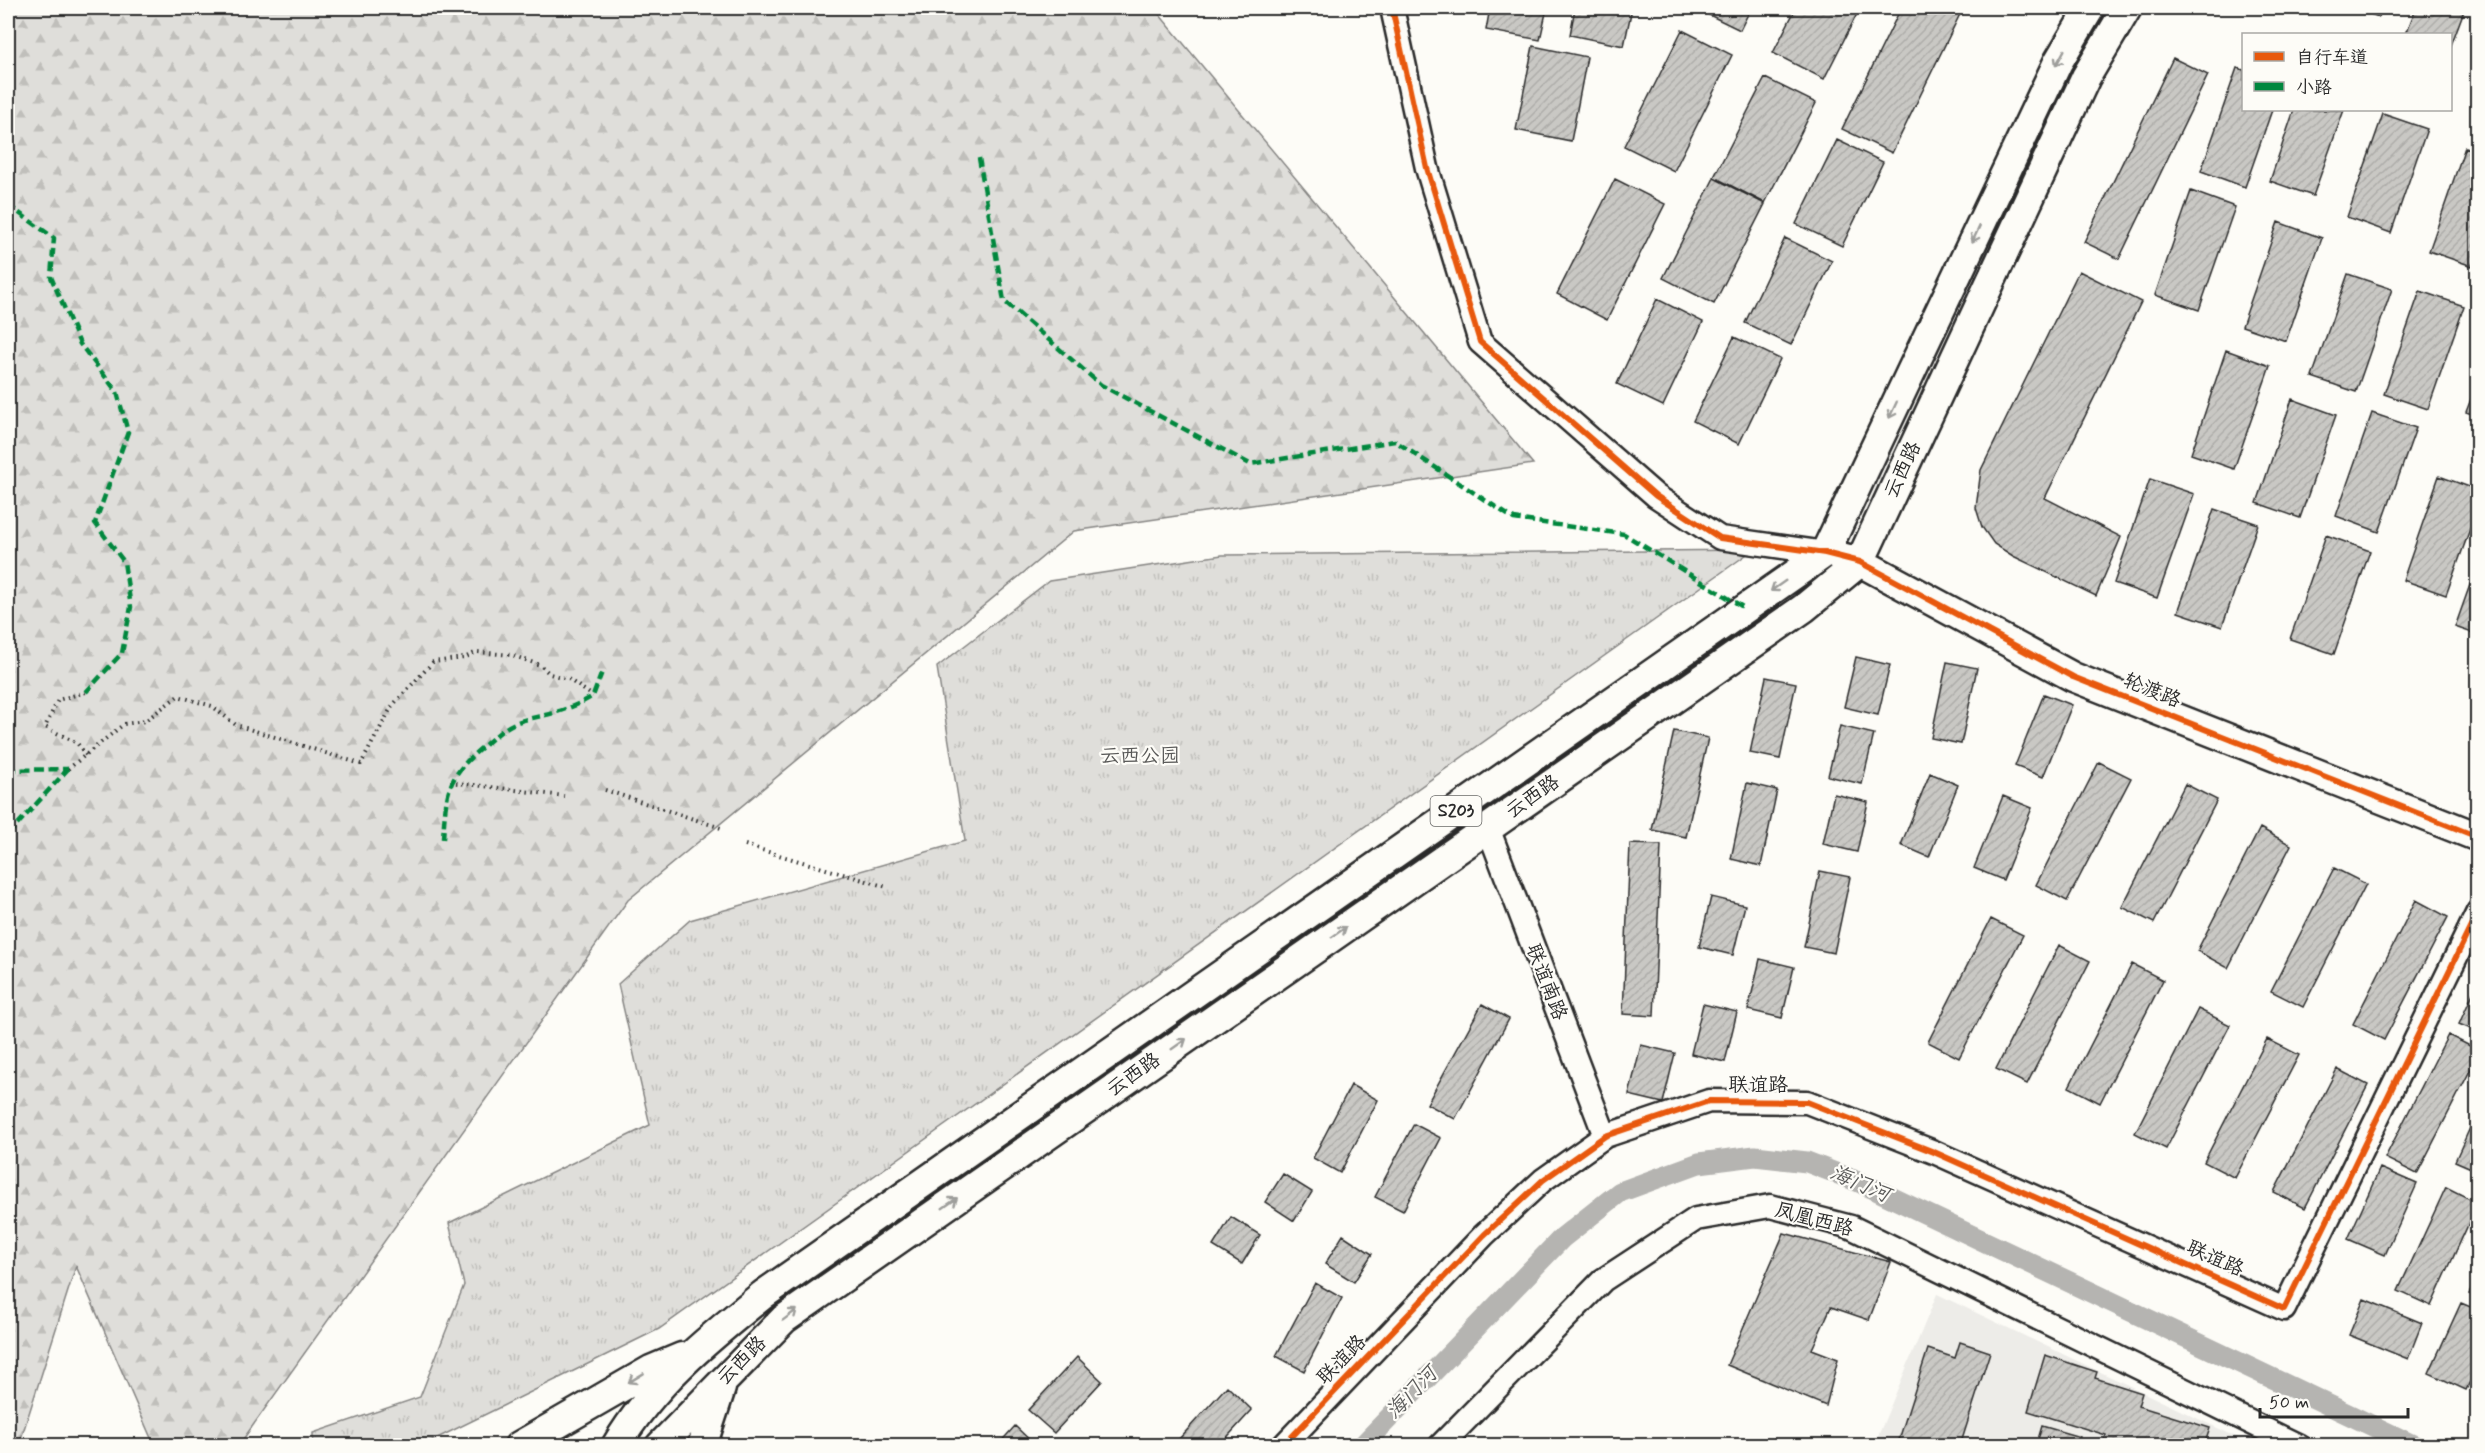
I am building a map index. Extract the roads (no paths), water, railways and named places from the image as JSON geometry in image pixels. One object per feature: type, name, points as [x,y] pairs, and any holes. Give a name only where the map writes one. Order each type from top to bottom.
[{"type":"main road","name":"云西路","points":[[616,1446],[642,1410],[689,1354],[764,1294],[1825,553],[2058,62],[2090,8]]},
{"type":"main road","name":"云西路","points":[[660,1446],[784,1319],[1804,608],[1860,562],[2086,77],[2127,8]]},
{"type":"main road","name":"轮渡路","points":[[1825,553],[1860,562],[2073,677],[2478,837]]},
{"type":"main road","name":"云西路","points":[[519,1446],[651,1370],[689,1354]]},
{"type":"main road","points":[[702,1446],[726,1378]]},
{"type":"street","points":[[1392,8],[1426,168],[1480,342],[1656,496],[1720,538],[1825,553]]},
{"type":"street","name":"联谊南路","points":[[1488,828],[1605,1136]]},
{"type":"street","name":"联谊路","points":[[1283,1446],[1484,1235],[1543,1180],[1605,1136],[1709,1101],[1808,1102],[1955,1161],[2284,1309],[2478,912]]},
{"type":"street","name":"凤凰西路","points":[[1440,1446],[1603,1280],[1696,1219],[1770,1206],[1851,1227],[2299,1446]]},
{"type":"waterway","name":"海门河","points":[[1362,1446],[1562,1238],[1620,1192],[1699,1163],[1755,1156],[1807,1162],[1859,1182],[2415,1446]]},
{"type":"park label","name":"云西公园","points":[[1140,756]]}]
